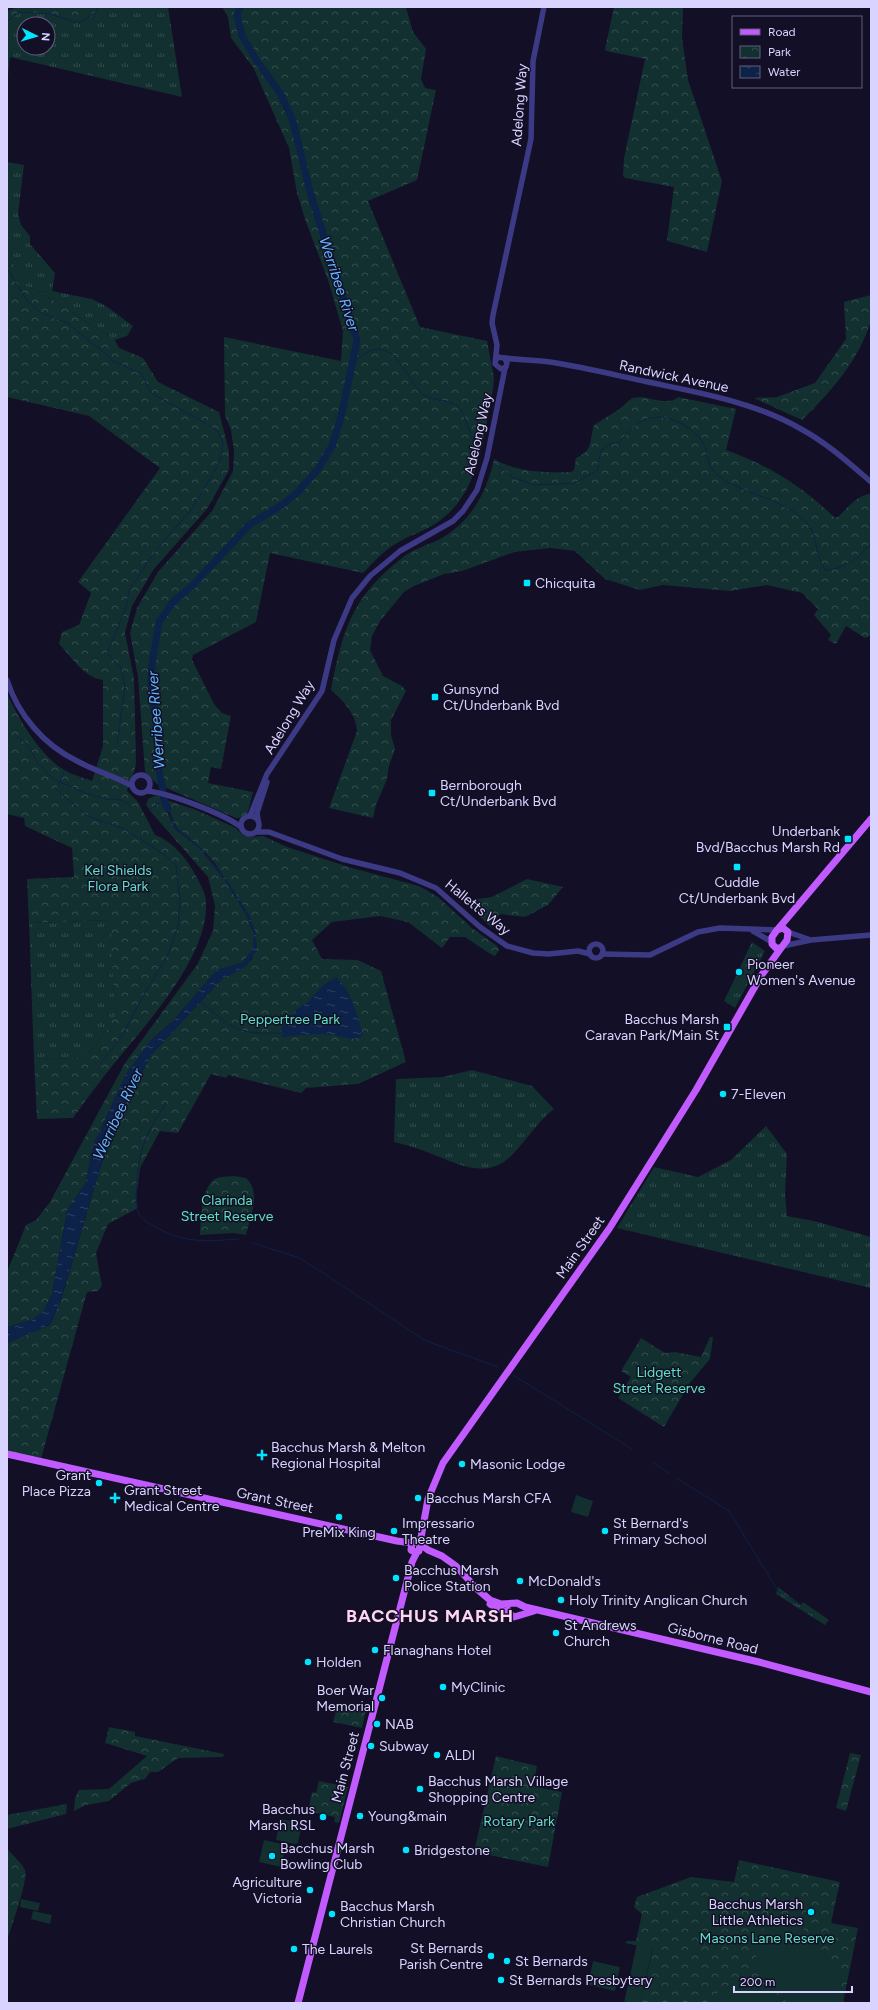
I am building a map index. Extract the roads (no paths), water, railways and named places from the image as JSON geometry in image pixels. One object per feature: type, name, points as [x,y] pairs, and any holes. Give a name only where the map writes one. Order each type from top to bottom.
[{"type":"main road","points":[[806,896],[871,819]]},
{"type":"main road","name":"Main Street","points":[[761,976],[777,929],[806,896]]},
{"type":"main road","name":"Main Street","points":[[298,2003],[415,1547],[431,1490],[443,1463],[609,1229],[692,1096],[761,976],[787,940],[793,915],[806,896]]},
{"type":"main road","points":[[777,929],[783,928],[788,931]]},
{"type":"main road","points":[[772,943],[776,948],[782,947]]},
{"type":"main road","name":"Grant Street","points":[[7,1454],[397,1541],[415,1547]]},
{"type":"main road","points":[[415,1547],[428,1550],[442,1556],[456,1566],[476,1588],[490,1600],[502,1604],[516,1603],[522,1610],[520,1614],[514,1617],[481,1598],[445,1561],[415,1547]]},
{"type":"main road","points":[[510,1614],[509,1607],[512,1604]]},
{"type":"main road","name":"Gisborne Road","points":[[520,1606],[549,1611],[759,1662],[871,1692]]},
{"type":"main road","name":"Gisborne Road","points":[[520,1614],[530,1611],[549,1611]]},
{"type":"street","name":"Adelong Way","points":[[504,358],[497,345],[492,323],[531,139],[534,61],[544,7]]},
{"type":"street","name":"Adelong Way","points":[[496,360],[497,345]]},
{"type":"street","points":[[498,357],[504,358],[507,362],[506,367],[498,368],[495,364],[496,360],[498,357]]},
{"type":"street","name":"Randwick Avenue","points":[[504,358],[535,360],[576,367],[714,395],[774,415],[814,436],[838,453],[871,482]]},
{"type":"street","name":"Randwick Avenue","points":[[506,367],[522,360]]},
{"type":"street","name":"Adelong Way","points":[[247,817],[266,774],[272,768],[322,691],[334,640],[352,598],[370,576],[400,550],[453,521],[472,499],[484,471],[506,367]]},
{"type":"street","name":"Adelong Way","points":[[498,368],[502,386]]},
{"type":"street","points":[[7,680],[21,710],[34,728],[58,750],[77,762],[118,778],[132,786],[138,793],[147,791],[160,792],[232,819],[241,826],[244,832],[248,834],[256,832],[258,822],[247,817],[232,819]]},
{"type":"street","name":"Adelong Way","points":[[258,822],[257,813],[272,768]]},
{"type":"street","points":[[118,778],[134,779],[143,776],[147,778],[150,783],[160,792]]},
{"type":"street","points":[[132,786],[134,779]]},
{"type":"street","points":[[147,791],[150,783]]},
{"type":"street","points":[[241,826],[247,817]]},
{"type":"street","name":"Halletts Way","points":[[258,822],[269,832]]},
{"type":"street","name":"Halletts Way","points":[[256,832],[269,832],[342,859],[400,873],[429,885],[448,897],[485,931],[507,946],[533,953],[549,954],[588,952]]},
{"type":"street","points":[[602,952],[595,958],[588,952],[593,946],[597,945],[602,952],[640,956],[650,955],[689,936],[708,930],[730,927],[777,929]]},
{"type":"street","points":[[750,929],[772,943]]},
{"type":"street","points":[[788,931],[810,940]]},
{"type":"street","points":[[782,947],[810,940],[871,935]]},
{"type":"water","points":[[160,793],[177,828],[200,847],[227,880],[249,915],[256,935],[257,950],[246,966],[222,979],[151,1055],[124,1107],[102,1162],[60,1302],[50,1325],[7,1343],[7,1327],[31,1320],[43,1312],[52,1294],[67,1211],[86,1182],[93,1146],[126,1074],[153,1038],[172,1022],[217,970],[242,963],[253,949],[254,936],[247,916],[226,882],[199,848],[175,829],[167,808],[158,794]]},
{"type":"water","points":[[336,977],[342,983],[350,996],[363,1035],[356,1039],[327,1034],[307,1034],[282,1037],[282,1027],[297,1009],[308,1002],[322,986]]},
{"type":"waterway","points":[[7,22],[19,12],[50,14],[79,23],[95,13],[98,7]]},
{"type":"waterway","name":"Werribee River","points":[[168,809],[165,803],[159,770],[158,737],[151,684],[152,664],[159,622],[173,602],[192,586],[250,524],[279,507],[298,492],[318,469],[332,446],[341,417],[357,341],[310,192],[293,121],[280,93],[257,61],[242,36],[237,15],[240,7]]},
{"type":"waterway","points":[[7,268],[26,299],[39,312],[67,323],[113,361],[142,374],[151,393],[204,422],[218,432],[223,442],[222,454],[216,469],[191,510],[156,550],[129,590],[127,605],[107,654],[120,666],[125,686],[117,745]]},
{"type":"waterway","points":[[354,362],[375,349],[391,354],[402,366],[420,392],[433,399],[449,402],[458,406],[465,419],[476,448]]},
{"type":"waterway","points":[[498,466],[514,478],[536,485],[575,483],[598,470],[598,462],[603,448],[610,444],[616,443],[636,425],[643,421],[651,418],[667,418],[684,425],[702,441],[710,466],[723,479],[733,485],[778,503],[798,515],[807,523],[813,533],[821,564],[825,570],[838,568],[851,562],[871,543]]},
{"type":"waterway","points":[[17,737],[27,743],[37,762],[53,779],[85,793],[106,799],[122,800],[132,807]]},
{"type":"waterway","points":[[65,769],[57,790],[88,816],[124,829],[164,854],[176,865],[180,900],[178,928],[167,956],[143,996],[122,1036],[101,1063]]},
{"type":"waterway","points":[[150,809],[156,806],[157,803],[164,803]]},
{"type":"waterway","points":[[200,1002],[206,1007]]},
{"type":"waterway","points":[[209,1009],[226,1022]]},
{"type":"waterway","points":[[230,1024],[236,1028],[248,1032],[282,1033]]},
{"type":"waterway","points":[[165,1105],[153,1123],[142,1150],[138,1170],[136,1198],[137,1210],[139,1214],[146,1222],[166,1232],[186,1239],[206,1241],[239,1239]]},
{"type":"waterway","points":[[253,1243],[300,1258],[426,1341],[498,1367]]},
{"type":"waterway","points":[[513,1375],[632,1449]]},
{"type":"waterway","points":[[652,1462],[669,1473]]},
{"type":"waterway","points":[[678,1479],[729,1511],[778,1591],[800,1605]]},
{"type":"place","name":"Chicquita","points":[[527,583]]},
{"type":"place","name":"Gunsynd Ct/Underbank Bvd","points":[[435,697]]},
{"type":"place","name":"Bernborough Ct/Underbank Bvd","points":[[432,793]]},
{"type":"place","name":"Underbank Bvd/Bacchus Marsh Rd","points":[[848,839]]},
{"type":"place","name":"Cuddle Ct/Underbank Bvd","points":[[737,867]]},
{"type":"place","name":"Pioneer Women's Avenue","points":[[739,972]]},
{"type":"place","name":"Bacchus Marsh Caravan Park/Main St","points":[[727,1027]]},
{"type":"place","name":"7-Eleven","points":[[723,1094]]},
{"type":"place","name":"Bacchus Marsh & Melton Regional Hospital","points":[[262,1455]]},
{"type":"place","name":"Masonic Lodge","points":[[462,1464]]},
{"type":"place","name":"Grant Place Pizza","points":[[99,1483]]},
{"type":"place","name":"Grant Street Medical Centre","points":[[115,1498]]},
{"type":"place","name":"Bacchus Marsh CFA","points":[[418,1498]]},
{"type":"place","name":"PreMix King","points":[[339,1517]]},
{"type":"place","name":"Impressario Theatre","points":[[394,1531]]},
{"type":"place","name":"St Bernard's Primary School","points":[[605,1531]]},
{"type":"place","name":"Bacchus Marsh Police Station","points":[[396,1578]]},
{"type":"place","name":"McDonald's","points":[[520,1581]]},
{"type":"place","name":"Holy Trinity Anglican Church","points":[[561,1600]]},
{"type":"place","name":"St Andrews Church","points":[[556,1633]]},
{"type":"place","name":"Flanaghans Hotel","points":[[375,1650]]},
{"type":"place","name":"Holden","points":[[308,1662]]},
{"type":"place","name":"MyClinic","points":[[443,1687]]},
{"type":"place","name":"Boer War Memorial","points":[[382,1698]]},
{"type":"place","name":"NAB","points":[[377,1724]]},
{"type":"place","name":"Subway","points":[[371,1746]]},
{"type":"place","name":"ALDI","points":[[437,1755]]},
{"type":"place","name":"Bacchus Marsh Village Shopping Centre","points":[[420,1789]]},
{"type":"place","name":"Young&main","points":[[360,1816]]},
{"type":"place","name":"Bacchus Marsh RSL","points":[[323,1817]]},
{"type":"place","name":"Bridgestone","points":[[406,1850]]},
{"type":"place","name":"Bacchus Marsh Bowling Club","points":[[272,1856]]},
{"type":"place","name":"Agriculture Victoria","points":[[310,1890]]},
{"type":"place","name":"Bacchus Marsh Little Athletics","points":[[811,1912]]},
{"type":"place","name":"Bacchus Marsh Christian Church","points":[[332,1914]]},
{"type":"place","name":"The Laurels","points":[[294,1949]]},
{"type":"place","name":"St Bernards Parish Centre","points":[[491,1956]]},
{"type":"place","name":"St Bernards","points":[[507,1961]]},
{"type":"place","name":"St Bernards Presbytery","points":[[501,1980]]},
{"type":"district","name":"BACCHUS MARSH","points":[[430,1616]]},
{"type":"park label","name":"Kel Shields Flora Park","points":[[118,878]]},
{"type":"park label","name":"Peppertree Park","points":[[290,1019]]},
{"type":"park label","name":"Clarinda Street Reserve","points":[[227,1208]]},
{"type":"park label","name":"Lidgett Street Reserve","points":[[659,1380]]},
{"type":"park label","name":"Rotary Park","points":[[519,1821]]},
{"type":"park label","name":"Masons Lane Reserve","points":[[767,1938]]}]
